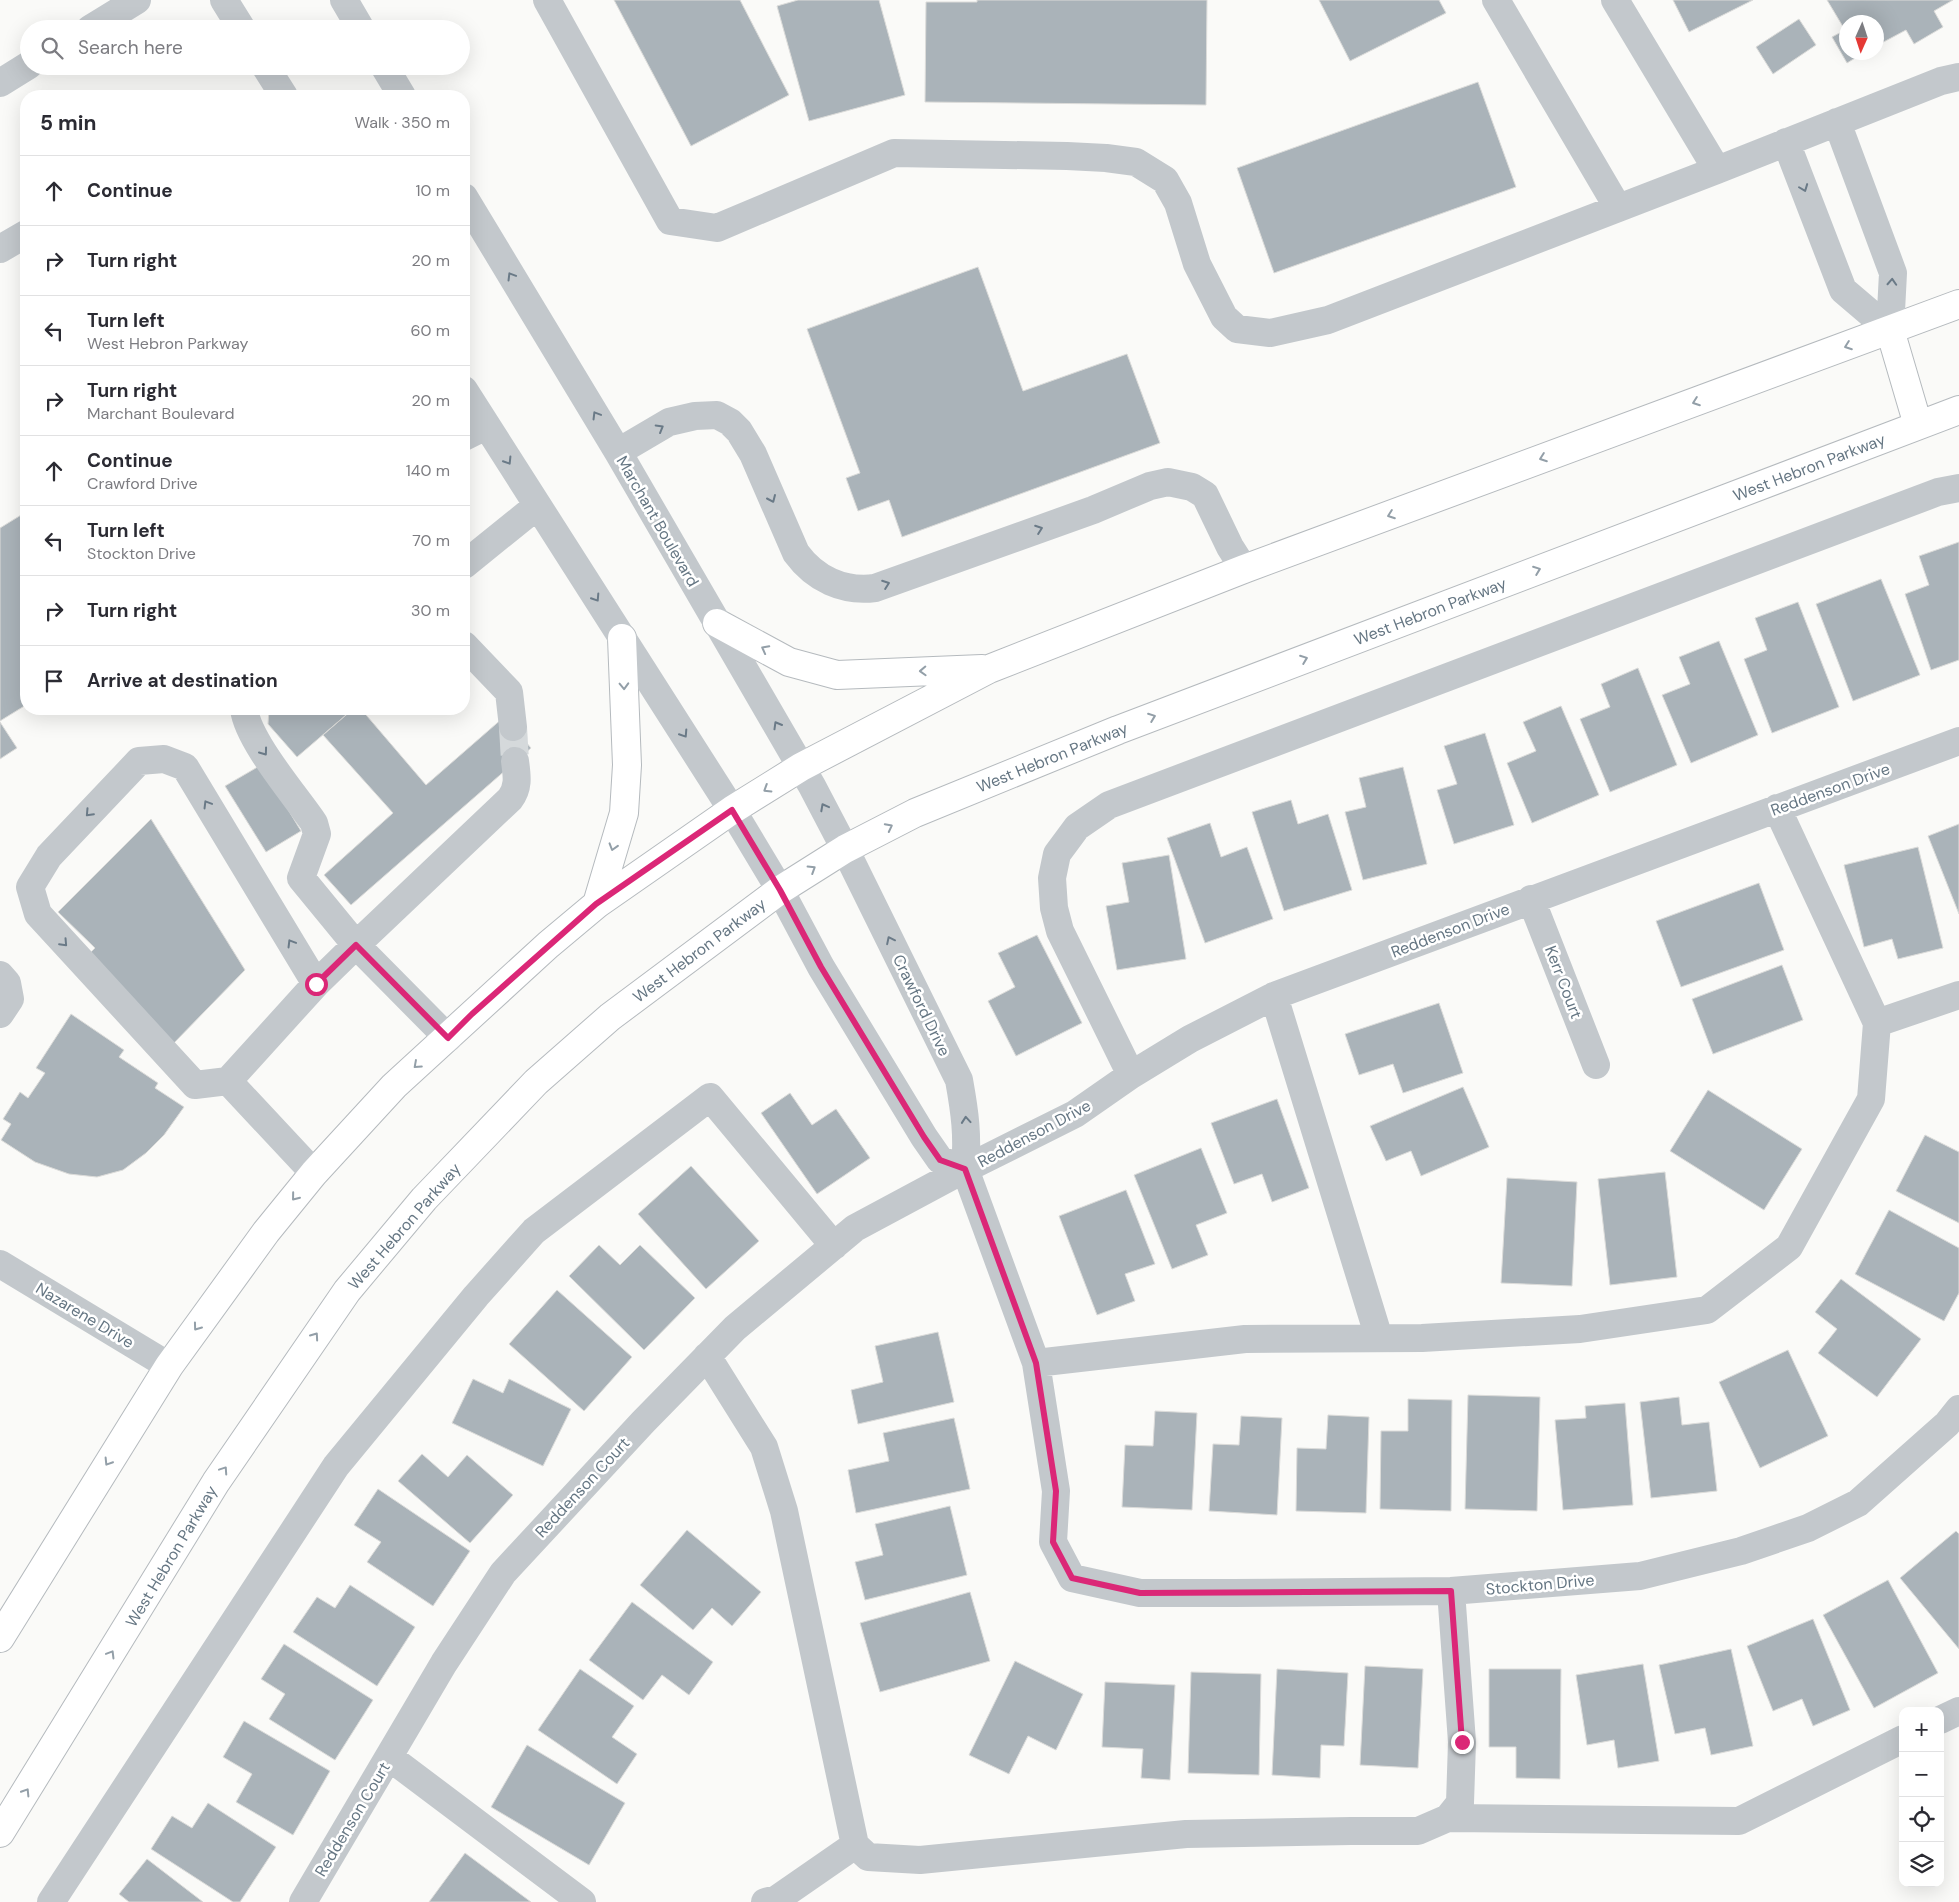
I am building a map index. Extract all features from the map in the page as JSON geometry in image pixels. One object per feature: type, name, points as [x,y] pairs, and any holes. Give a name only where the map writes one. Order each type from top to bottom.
[{"type":"main road","points":[[0,1638],[169,1366],[266,1232],[314,1173],[394,1086],[596,904],[732,810],[801,767],[989,669],[1244,569],[1959,304]]},
{"type":"main road","points":[[1890,330],[1918,425]]},
{"type":"main road","name":"West Hebron Parkway","points":[[0,1833],[216,1482],[347,1291],[424,1199],[536,1082],[610,1017],[780,890],[845,849],[915,813],[1118,730],[1959,410]]},
{"type":"main road","points":[[717,623],[789,662],[837,675],[989,669]]},
{"type":"main road","points":[[596,904],[624,813],[627,765],[622,638]]},
{"type":"street","points":[[105,20],[137,0]]},
{"type":"street","points":[[224,0],[236,20]]},
{"type":"street","points":[[344,0],[356,20]]},
{"type":"street","points":[[547,0],[670,221],[717,228],[894,153],[1067,156],[1136,162],[1165,180],[1178,203],[1197,264],[1224,317],[1237,329],[1270,334],[1328,320],[1717,170],[1941,81],[1959,77]]},
{"type":"street","points":[[1496,0],[1618,208]]},
{"type":"street","points":[[1614,0],[1717,170]]},
{"type":"street","points":[[0,83],[20,71]]},
{"type":"street","points":[[271,75],[280,90]]},
{"type":"street","points":[[389,75],[398,90]]},
{"type":"street","points":[[1837,122],[1892,273],[1890,330]]},
{"type":"street","points":[[1786,142],[1843,290],[1890,330]]},
{"type":"street","name":"Marchant Boulevard","points":[[470,207],[618,452],[801,767],[845,849]]},
{"type":"street","points":[[0,249],[20,237]]},
{"type":"street","points":[[470,412],[475,431],[537,506],[732,810],[780,890],[821,967],[924,1137],[940,1160],[965,1169]]},
{"type":"street","points":[[618,452],[669,422],[695,416],[717,415],[730,422],[739,431],[753,454],[796,553],[804,564],[823,579],[858,590],[875,588],[1093,510],[1150,486],[1168,482],[1192,487],[1205,496],[1230,547],[1244,569]]},
{"type":"street","points":[[1131,1075],[1060,931],[1054,908],[1052,878],[1057,854],[1077,827],[1109,805],[1938,492],[1959,488]]},
{"type":"street","points":[[470,560],[537,506]]},
{"type":"street","points":[[470,651],[509,692],[513,727]]},
{"type":"street","points":[[245,715],[254,738],[314,823],[317,834],[301,878],[356,945],[448,1038]]},
{"type":"street","name":"Reddenson Drive","points":[[965,1169],[1075,1114],[1131,1075],[1190,1039],[1274,996],[1959,741]]},
{"type":"street","points":[[316,984],[185,767],[164,758],[139,761],[48,856],[30,887],[38,914],[195,1085],[228,1081],[316,984],[510,798],[516,791],[515,761]]},
{"type":"street","points":[[1036,1363],[1245,1340],[1422,1338],[1580,1329],[1707,1310],[1789,1247],[1871,1098],[1877,1023],[1777,808]]},
{"type":"street","name":"Crawford Drive","points":[[845,849],[959,1080],[966,1118],[965,1169],[1036,1363],[1056,1491],[1053,1542],[1072,1578]]},
{"type":"street","name":"Kerr Court","points":[[1532,899],[1596,1065]]},
{"type":"street","points":[[0,976],[7,983],[10,999],[0,1014]]},
{"type":"street","points":[[1877,1023],[1959,995]]},
{"type":"street","points":[[1274,996],[1379,1338]]},
{"type":"street","points":[[228,1081],[314,1173]]},
{"type":"street","points":[[51,1902],[336,1466],[476,1296],[534,1232],[710,1097],[834,1246]]},
{"type":"street","name":"Reddenson Court","points":[[303,1902],[444,1663],[503,1573],[643,1422],[735,1328],[855,1228],[965,1169]]},
{"type":"street","name":"Nazarene Drive","points":[[0,1264],[169,1366]]},
{"type":"street","points":[[707,1356],[764,1447],[784,1511],[855,1845],[868,1857],[920,1860],[1186,1834],[1351,1830],[1418,1831],[1448,1818],[1739,1821],[1899,1741]]},
{"type":"street","name":"Stockton Drive","points":[[1072,1578],[1140,1593],[1451,1591],[1640,1576],[1741,1551],[1808,1528],[1858,1502],[1947,1424],[1959,1409]]},
{"type":"street","points":[[1448,1818],[1460,1803],[1462,1742],[1451,1591]]},
{"type":"street","points":[[1944,1718],[1959,1711]]},
{"type":"street","points":[[389,1757],[582,1902]]},
{"type":"street","points":[[765,1902],[777,1899],[855,1845]]},
{"type":"building","points":[[614,0],[740,0],[789,95],[691,146]]},
{"type":"building","points":[[798,0],[879,0],[905,95],[809,121],[777,6]]},
{"type":"building","points":[[977,0],[1207,0],[1206,105],[925,102],[926,2],[977,2]]},
{"type":"building","points":[[1319,0],[1439,0],[1446,13],[1350,61]]},
{"type":"building","points":[[1673,0],[1753,0],[1689,32]]},
{"type":"building","points":[[1827,0],[1953,0],[1934,11],[1943,27],[1914,44],[1906,30],[1884,42],[1884,15],[1839,15],[1839,20]]},
{"type":"building","points":[[1799,19],[1816,45],[1773,74],[1756,47]]},
{"type":"building","points":[[1839,33],[1839,49],[1832,37]]},
{"type":"building","points":[[1478,82],[1516,187],[1274,273],[1237,168]]},
{"type":"building","points":[[978,267],[1023,391],[1127,354],[1160,443],[902,537],[889,500],[858,511],[846,478],[860,473],[807,329]]},
{"type":"building","points":[[20,516],[20,709],[0,721],[0,528]]},
{"type":"building","points":[[1959,542],[1959,660],[1931,670],[1905,594],[1929,585],[1919,556]]},
{"type":"building","points":[[1881,579],[1920,675],[1853,701],[1816,604]]},
{"type":"building","points":[[1798,602],[1839,707],[1772,733],[1744,659],[1767,650],[1755,618]]},
{"type":"building","points":[[1719,641],[1758,735],[1691,763],[1662,695],[1690,684],[1679,657]]},
{"type":"building","points":[[1638,668],[1677,765],[1610,792],[1580,719],[1610,707],[1601,684]]},
{"type":"building","points":[[1561,706],[1599,795],[1532,823],[1507,763],[1536,751],[1523,722]]},
{"type":"building","points":[[269,715],[346,715],[297,757],[268,724]]},
{"type":"building","points":[[346,715],[366,715],[426,785],[504,717],[531,748],[351,905],[324,875],[393,813],[323,735]]},
{"type":"building","points":[[0,722],[17,748],[0,759]]},
{"type":"building","points":[[1485,733],[1514,825],[1454,844],[1437,790],[1457,784],[1444,746]]},
{"type":"building","points":[[261,765],[301,831],[266,852],[225,786]]},
{"type":"building","points":[[1403,767],[1427,864],[1363,880],[1345,812],[1366,807],[1359,778]]},
{"type":"building","points":[[1291,800],[1298,824],[1328,814],[1352,890],[1284,911],[1252,812]]},
{"type":"building","points":[[151,819],[245,970],[172,1045],[84,959],[95,948],[58,912]]},
{"type":"building","points":[[1210,823],[1221,857],[1247,847],[1273,919],[1205,943],[1167,838]]},
{"type":"building","points":[[1959,824],[1959,914],[1928,836]]},
{"type":"building","points":[[1918,847],[1943,948],[1898,959],[1892,939],[1864,947],[1844,865]]},
{"type":"building","points":[[1169,855],[1186,959],[1117,970],[1106,906],[1129,902],[1122,863]]},
{"type":"building","points":[[1759,883],[1784,950],[1681,987],[1656,921]]},
{"type":"building","points":[[1037,935],[1082,1023],[1016,1056],[988,1001],[1015,987],[998,953]]},
{"type":"building","points":[[1782,965],[1803,1020],[1713,1054],[1692,999]]},
{"type":"building","points":[[1439,1003],[1463,1073],[1403,1093],[1393,1064],[1359,1075],[1345,1034]]},
{"type":"building","points":[[71,1014],[124,1050],[119,1057],[158,1083],[155,1088],[184,1107],[164,1135],[146,1153],[123,1170],[97,1177],[69,1174],[35,1162],[1,1140],[11,1124],[3,1119],[20,1092],[28,1098],[45,1073],[36,1068]]},
{"type":"building","points":[[1463,1087],[1489,1147],[1421,1176],[1411,1151],[1386,1161],[1370,1126]]},
{"type":"building","points":[[1708,1090],[1802,1149],[1764,1210],[1670,1151]]},
{"type":"building","points":[[790,1093],[812,1125],[836,1109],[870,1158],[817,1194],[761,1113]]},
{"type":"building","points":[[1277,1099],[1309,1188],[1272,1202],[1262,1174],[1234,1184],[1211,1123]]},
{"type":"building","points":[[1925,1135],[1959,1152],[1959,1223],[1896,1191]]},
{"type":"building","points":[[1201,1148],[1227,1213],[1196,1225],[1208,1255],[1172,1269],[1134,1175]]},
{"type":"building","points":[[691,1166],[759,1241],[706,1289],[638,1214]]},
{"type":"building","points":[[1665,1172],[1677,1277],[1610,1285],[1598,1179]]},
{"type":"building","points":[[1507,1178],[1577,1182],[1572,1286],[1501,1283]]},
{"type":"building","points":[[1126,1190],[1155,1264],[1125,1274],[1135,1301],[1097,1315],[1059,1216]]},
{"type":"building","points":[[1889,1210],[1959,1248],[1959,1293],[1944,1321],[1855,1274]]},
{"type":"building","points":[[599,1245],[620,1265],[640,1245],[695,1298],[644,1350],[569,1276]]},
{"type":"building","points":[[1841,1279],[1921,1339],[1877,1397],[1818,1353],[1837,1329],[1815,1312]]},
{"type":"building","points":[[557,1290],[632,1357],[584,1411],[509,1344]]},
{"type":"building","points":[[938,1332],[954,1402],[858,1424],[851,1390],[883,1382],[875,1346]]},
{"type":"building","points":[[1788,1350],[1828,1436],[1760,1468],[1719,1382]]},
{"type":"building","points":[[473,1379],[503,1393],[509,1379],[571,1409],[543,1466],[452,1423]]},
{"type":"building","points":[[1468,1395],[1540,1397],[1537,1511],[1465,1509]]},
{"type":"building","points":[[1679,1397],[1682,1425],[1709,1422],[1717,1491],[1651,1498],[1640,1402]]},
{"type":"building","points":[[1408,1399],[1452,1400],[1451,1511],[1380,1509],[1381,1431],[1408,1431]]},
{"type":"building","points":[[1625,1403],[1633,1505],[1563,1510],[1555,1420],[1586,1418],[1585,1406]]},
{"type":"building","points":[[1155,1411],[1197,1413],[1192,1510],[1122,1507],[1125,1445],[1153,1446]]},
{"type":"building","points":[[1328,1415],[1369,1417],[1366,1513],[1296,1511],[1297,1448],[1326,1449]]},
{"type":"building","points":[[1241,1416],[1282,1418],[1277,1515],[1209,1511],[1213,1444],[1239,1445]]},
{"type":"building","points":[[954,1418],[970,1489],[856,1513],[848,1470],[889,1461],[883,1433]]},
{"type":"building","points":[[422,1454],[448,1477],[467,1455],[513,1495],[470,1543],[398,1481]]},
{"type":"building","points":[[378,1489],[470,1551],[433,1606],[367,1562],[381,1542],[354,1525]]},
{"type":"building","points":[[950,1506],[967,1575],[865,1600],[855,1562],[883,1555],[875,1524]]},
{"type":"building","points":[[687,1530],[761,1592],[732,1626],[712,1608],[693,1630],[640,1585]]},
{"type":"building","points":[[1956,1531],[1959,1534],[1959,1649],[1900,1578]]},
{"type":"building","points":[[1888,1580],[1938,1673],[1874,1708],[1823,1615]]},
{"type":"building","points":[[350,1585],[415,1627],[377,1686],[293,1632],[317,1597],[335,1608]]},
{"type":"building","points":[[970,1592],[990,1661],[880,1692],[860,1623]]},
{"type":"building","points":[[632,1602],[713,1662],[689,1695],[662,1675],[643,1700],[589,1660]]},
{"type":"building","points":[[1813,1619],[1850,1710],[1813,1726],[1802,1699],[1773,1711],[1747,1646]]},
{"type":"building","points":[[284,1644],[373,1700],[335,1760],[269,1719],[285,1694],[261,1679]]},
{"type":"building","points":[[1731,1649],[1753,1746],[1711,1755],[1705,1728],[1675,1734],[1659,1665]]},
{"type":"building","points":[[1015,1661],[1083,1694],[1056,1750],[1028,1736],[1009,1774],[969,1755]]},
{"type":"building","points":[[1643,1664],[1659,1761],[1618,1768],[1614,1740],[1587,1745],[1576,1675]]},
{"type":"building","points":[[1365,1666],[1423,1669],[1418,1768],[1360,1765]]},
{"type":"building","points":[[580,1669],[634,1706],[612,1737],[637,1754],[617,1784],[538,1730]]},
{"type":"building","points":[[1277,1669],[1348,1673],[1344,1746],[1321,1745],[1320,1778],[1272,1775]]},
{"type":"building","points":[[1489,1669],[1561,1669],[1560,1779],[1516,1778],[1516,1747],[1489,1747]]},
{"type":"building","points":[[1191,1672],[1261,1674],[1259,1775],[1188,1773]]},
{"type":"building","points":[[1105,1682],[1175,1685],[1170,1780],[1141,1778],[1143,1749],[1102,1747]]},
{"type":"building","points":[[244,1721],[330,1771],[293,1835],[236,1802],[252,1774],[223,1757]]},
{"type":"building","points":[[527,1745],[625,1803],[589,1865],[491,1807]]},
{"type":"building","points":[[208,1803],[276,1847],[240,1902],[233,1902],[151,1849],[172,1816],[192,1828]]},
{"type":"building","points":[[465,1853],[531,1902],[429,1902]]},
{"type":"building","points":[[147,1859],[203,1902],[129,1902],[119,1894]]},
{"type":"tunnel","points":[[513,727],[515,761]]},
{"type":"route","points":[[316,984],[356,945],[448,1038],[548,945],[596,904],[732,810],[780,890],[821,967],[924,1137],[940,1160],[965,1169],[1036,1363],[1056,1491],[1053,1542],[1072,1578],[1140,1593],[1451,1591],[1462,1742]]}]
